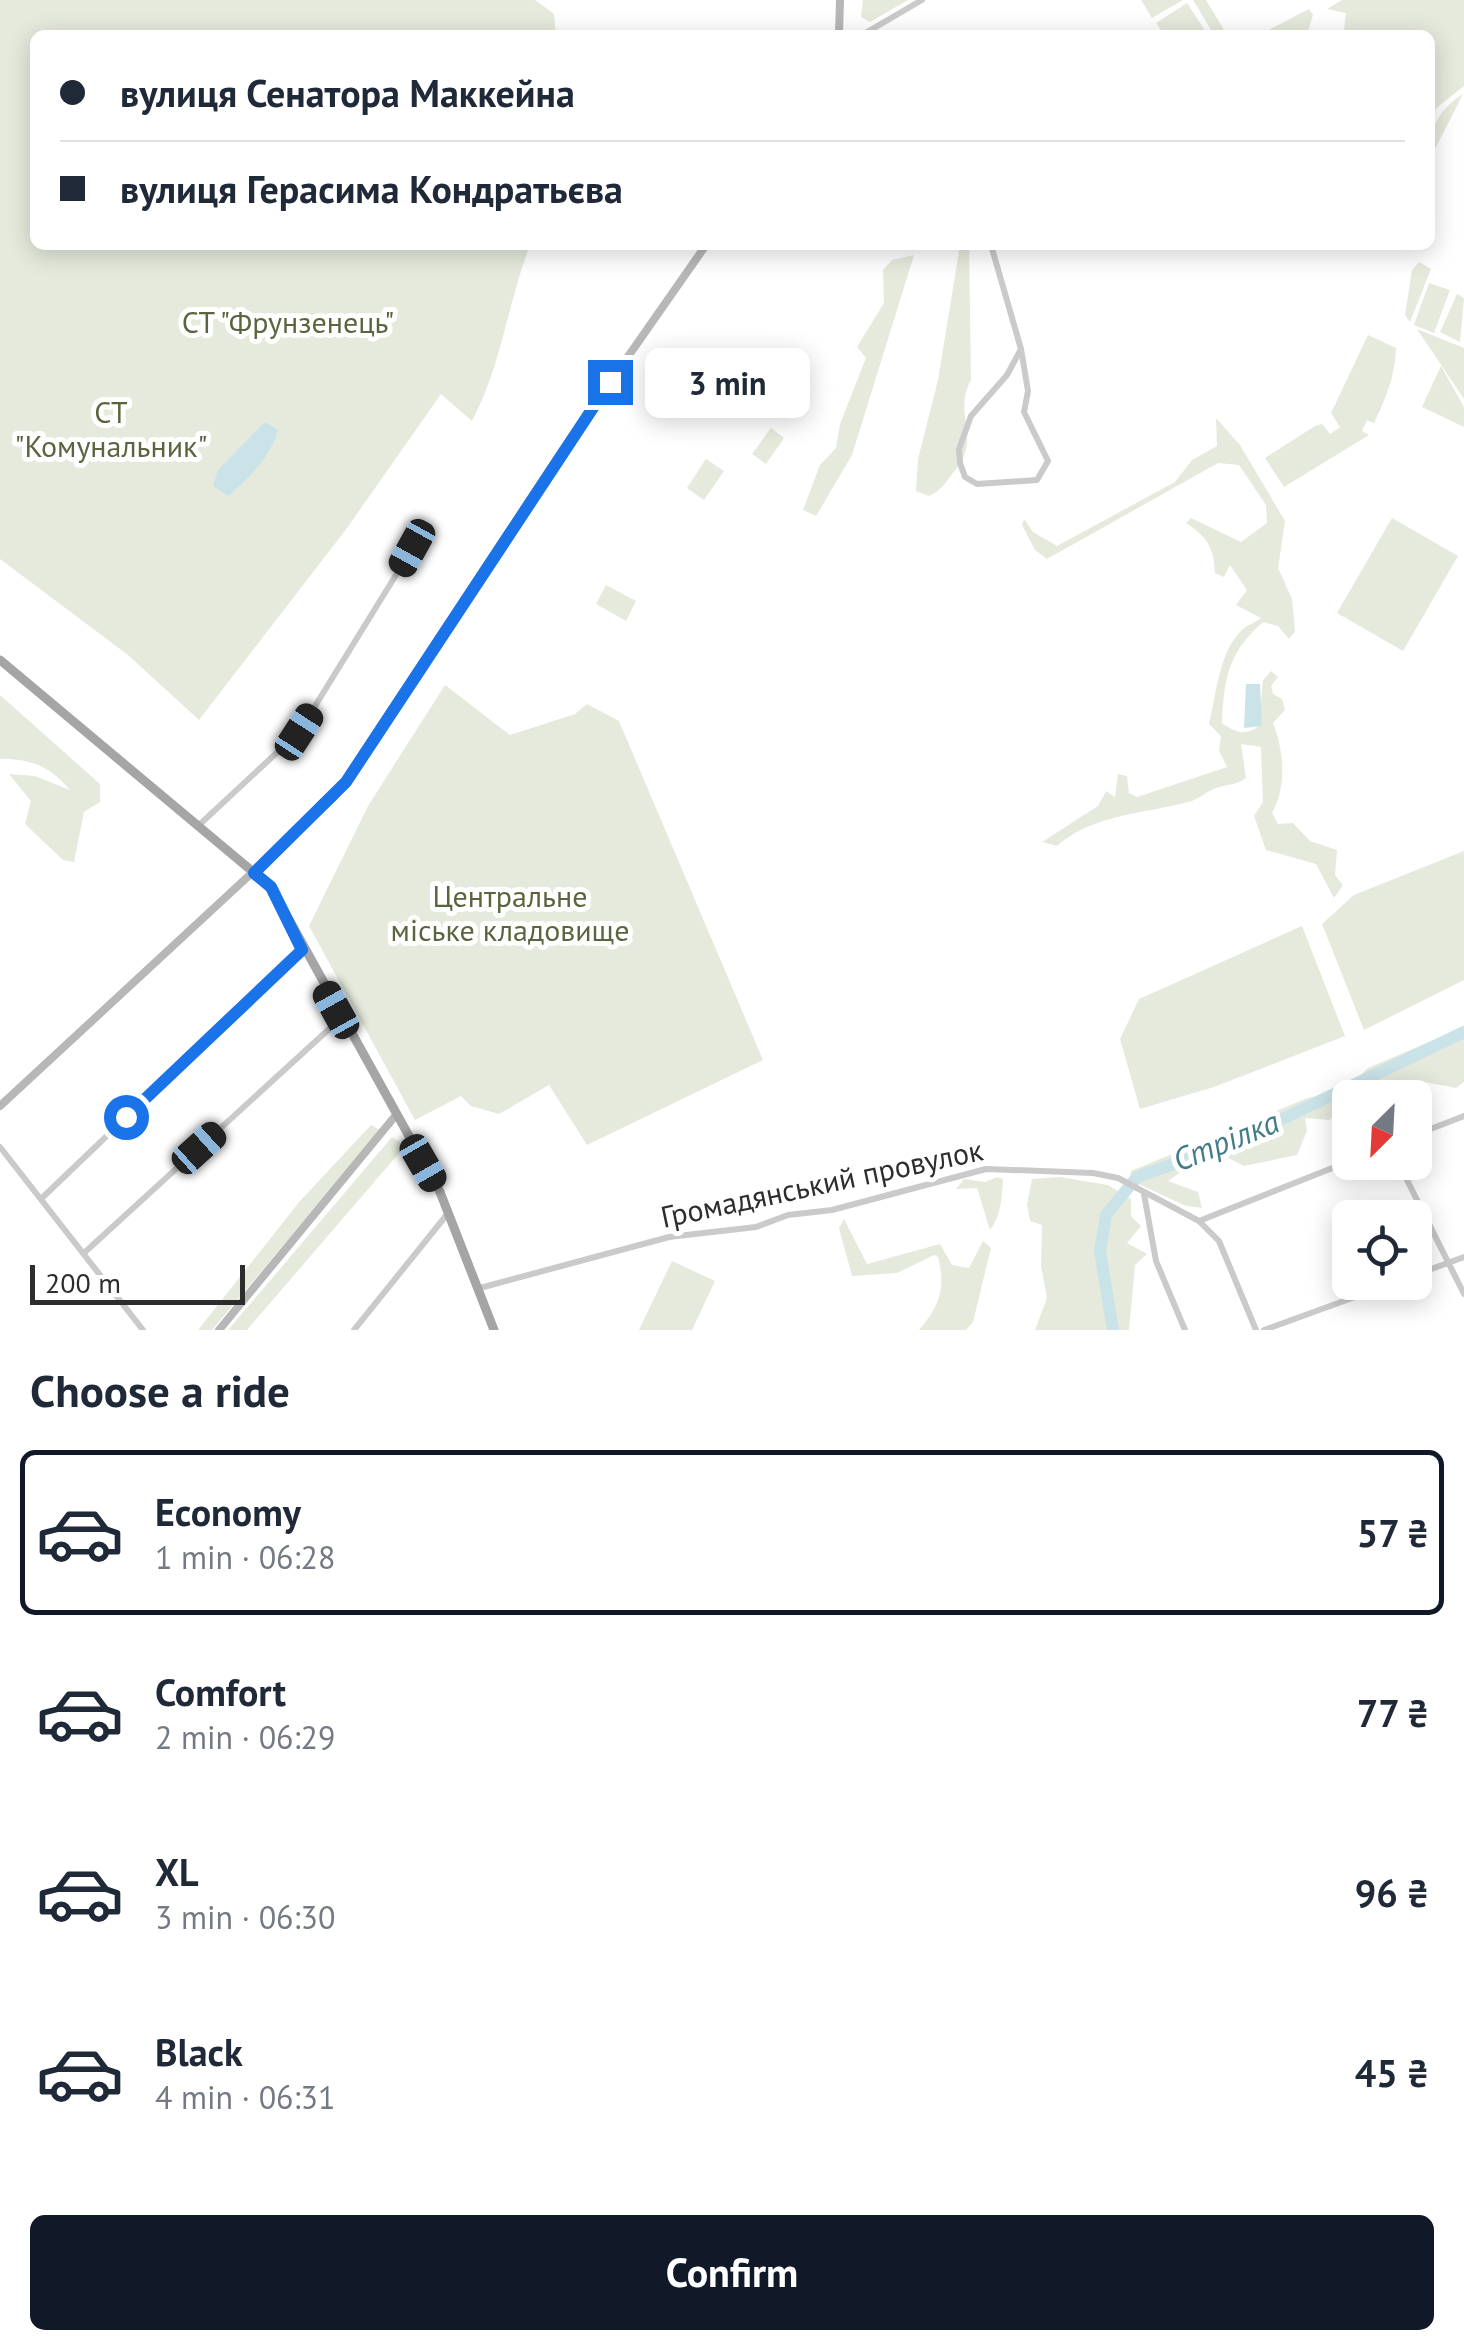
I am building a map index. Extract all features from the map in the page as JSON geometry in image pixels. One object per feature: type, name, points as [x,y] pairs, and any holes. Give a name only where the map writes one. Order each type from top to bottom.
[{"type":"main road","points":[[839,30],[840,0]]},
{"type":"main road","points":[[0,1106],[254,873],[346,782],[562,450],[702,250]]},
{"type":"main road","points":[[0,660],[271,887],[302,950],[450,1211],[494,1330]]},
{"type":"main road","points":[[218,1330],[396,1115]]},
{"type":"street","points":[[871,30],[922,0]]},
{"type":"street","points":[[992,250],[1021,349],[1028,392],[1024,412],[1046,453],[1046,468],[1037,480],[978,484],[965,477],[960,463],[964,430],[971,416],[1007,375],[1021,349]]},
{"type":"street","points":[[198,826],[299,732],[412,548]]},
{"type":"street","points":[[42,1198],[302,950]]},
{"type":"street","points":[[84,1253],[340,1018]]},
{"type":"street","points":[[1432,1129],[1464,1116]]},
{"type":"street","points":[[0,1147],[143,1330]]},
{"type":"street","points":[[1199,1222],[1332,1168]]},
{"type":"street","name":"Громадянський провулок","points":[[480,1288],[669,1238],[756,1227],[788,1215],[832,1210],[986,1169],[1093,1173],[1118,1178],[1140,1190]]},
{"type":"street","points":[[1407,1180],[1464,1294]]},
{"type":"street","points":[[1140,1190],[1199,1222],[1219,1240],[1256,1330]]},
{"type":"street","points":[[1140,1190],[1156,1261],[1185,1330]]},
{"type":"street","points":[[367,1330],[357,1326],[450,1211]]},
{"type":"street","points":[[1432,1270],[1464,1257]]},
{"type":"street","points":[[1264,1330],[1346,1300]]},
{"type":"green space","points":[[0,0],[535,0],[554,14],[556,30],[30,30],[30,250],[528,250],[490,379],[472,421],[441,394],[347,528],[199,720],[128,655],[0,559]]},
{"type":"green space","points":[[863,0],[908,0],[870,22],[861,17]]},
{"type":"green space","points":[[1141,0],[1183,0],[1152,18]]},
{"type":"green space","points":[[1193,0],[1206,0],[1224,30],[1211,30]]},
{"type":"green space","points":[[1342,0],[1464,0],[1464,86],[1435,109],[1435,30],[1344,30],[1346,13],[1327,9]]},
{"type":"green space","points":[[1187,3],[1205,30],[1161,30],[1156,23]]},
{"type":"green space","points":[[1309,9],[1313,15],[1308,30],[1269,30]]},
{"type":"green space","points":[[1463,94],[1435,149],[1435,125],[1446,107]]},
{"type":"green space","points":[[959,250],[969,250],[971,380],[964,404],[967,446],[947,481],[929,496],[916,491],[918,459],[938,380]]},
{"type":"green space","points":[[914,255],[852,455],[816,516],[803,510],[820,465],[836,448],[840,424],[866,358],[857,347],[884,303],[883,270],[892,260]]},
{"type":"green space","points":[[1419,262],[1431,269],[1410,322],[1405,315],[1412,270]]},
{"type":"green space","points":[[1429,283],[1450,290],[1434,333],[1414,325]]},
{"type":"green space","points":[[1457,294],[1464,298],[1460,342],[1440,332]]},
{"type":"green space","points":[[1417,329],[1464,348],[1464,399]]},
{"type":"green space","points":[[1368,335],[1396,348],[1392,377],[1382,405],[1374,423],[1367,420],[1362,431],[1369,435],[1284,487],[1265,458],[1315,426],[1322,424],[1330,434],[1340,427],[1331,413]]},
{"type":"green space","points":[[709,365],[718,365],[729,381],[708,394],[700,408],[691,402],[690,395]]},
{"type":"green space","points":[[1441,366],[1464,407],[1464,427],[1422,407]]},
{"type":"green space","points":[[1216,418],[1240,445],[1285,521],[1278,568],[1292,599],[1295,631],[1289,639],[1278,626],[1263,622],[1251,633],[1230,667],[1222,723],[1240,732],[1259,726],[1263,680],[1271,671],[1278,677],[1271,686],[1285,710],[1273,723],[1282,768],[1280,792],[1272,813],[1278,824],[1293,823],[1310,841],[1337,850],[1335,875],[1343,885],[1334,898],[1316,864],[1266,850],[1254,816],[1263,802],[1261,747],[1241,744],[1246,778],[1239,782],[1216,788],[1192,801],[1103,821],[1057,846],[1042,842],[1098,806],[1106,791],[1115,797],[1118,774],[1127,776],[1129,793],[1137,797],[1227,767],[1219,751],[1221,736],[1209,724],[1216,688],[1234,640],[1261,618],[1236,605],[1247,590],[1230,565],[1224,577],[1215,573],[1208,544],[1186,523],[1191,518],[1241,542],[1267,523],[1266,505],[1239,465],[1218,463],[1047,559],[1035,550],[1022,525],[1024,519],[1033,532],[1057,546],[1175,482],[1192,460],[1217,446]]},
{"type":"green space","points":[[771,428],[784,438],[766,464],[752,454]]},
{"type":"green space","points":[[706,459],[724,471],[704,500],[687,488]]},
{"type":"green space","points":[[1392,518],[1458,556],[1403,651],[1337,613]]},
{"type":"green space","points":[[606,585],[636,601],[626,621],[596,604]]},
{"type":"green space","name":"Центральне міське кладовище","points":[[445,685],[510,735],[575,714],[587,704],[619,721],[763,1060],[587,1145],[549,1085],[499,1114],[471,1106],[461,1096],[415,1120],[309,926],[368,806]]},
{"type":"green space","points":[[0,695],[100,784],[100,802],[84,812],[74,862],[63,860],[25,824],[31,801],[9,774],[35,776],[70,790],[39,766],[0,759]]},
{"type":"green space","points":[[1464,851],[1464,980],[1364,1030],[1322,924],[1354,895]]},
{"type":"green space","points":[[1302,926],[1345,1036],[1214,1087],[1140,1109],[1120,1039],[1139,999]]},
{"type":"green space","points":[[1464,1027],[1464,1082],[1456,1088],[1432,1084],[1432,1080],[1355,1080],[1368,1068]]},
{"type":"green space","points":[[1332,1091],[1332,1118],[1305,1118],[1307,1131],[1297,1155],[1244,1166],[1219,1153],[1192,1164],[1168,1181],[1198,1192],[1202,1208],[1186,1206],[1130,1180],[1131,1171]]},
{"type":"green space","points":[[371,1125],[380,1130],[212,1330],[198,1330],[300,1201]]},
{"type":"green space","points":[[392,1137],[400,1142],[400,1152],[247,1330],[228,1330]]},
{"type":"green space","points":[[1060,1177],[1108,1185],[1131,1199],[1131,1216],[1141,1226],[1127,1243],[1147,1254],[1135,1265],[1129,1330],[1035,1330],[1047,1298],[1041,1266],[1042,1225],[1030,1221],[1027,1205],[1032,1179]]},
{"type":"green space","points":[[964,1179],[985,1182],[1003,1179],[1001,1199],[990,1230],[977,1188],[956,1189]]},
{"type":"green space","points":[[844,1219],[867,1264],[940,1244],[952,1265],[969,1268],[983,1241],[991,1248],[973,1322],[966,1330],[919,1330],[939,1296],[938,1257],[934,1255],[897,1273],[852,1276],[839,1228]]},
{"type":"green space","points":[[672,1261],[715,1281],[692,1330],[639,1330]]},
{"type":"water","points":[[265,422],[278,430],[270,449],[228,496],[213,486],[218,470]]},
{"type":"water","points":[[1246,684],[1260,684],[1262,726],[1244,728]]},
{"type":"waterway","name":"Стрілка","points":[[1113,1330],[1100,1251],[1106,1215],[1137,1177],[1232,1143],[1464,1032]]},
{"type":"route","points":[[126,1117],[302,950],[271,887],[254,873],[280,852],[346,782],[610,382]]},
{"type":"park label","name":"СТ \"Фрунзенець\"","points":[[288,323]]},
{"type":"park label","name":"СТ \"Комунальник\"","points":[[111,430]]}]
